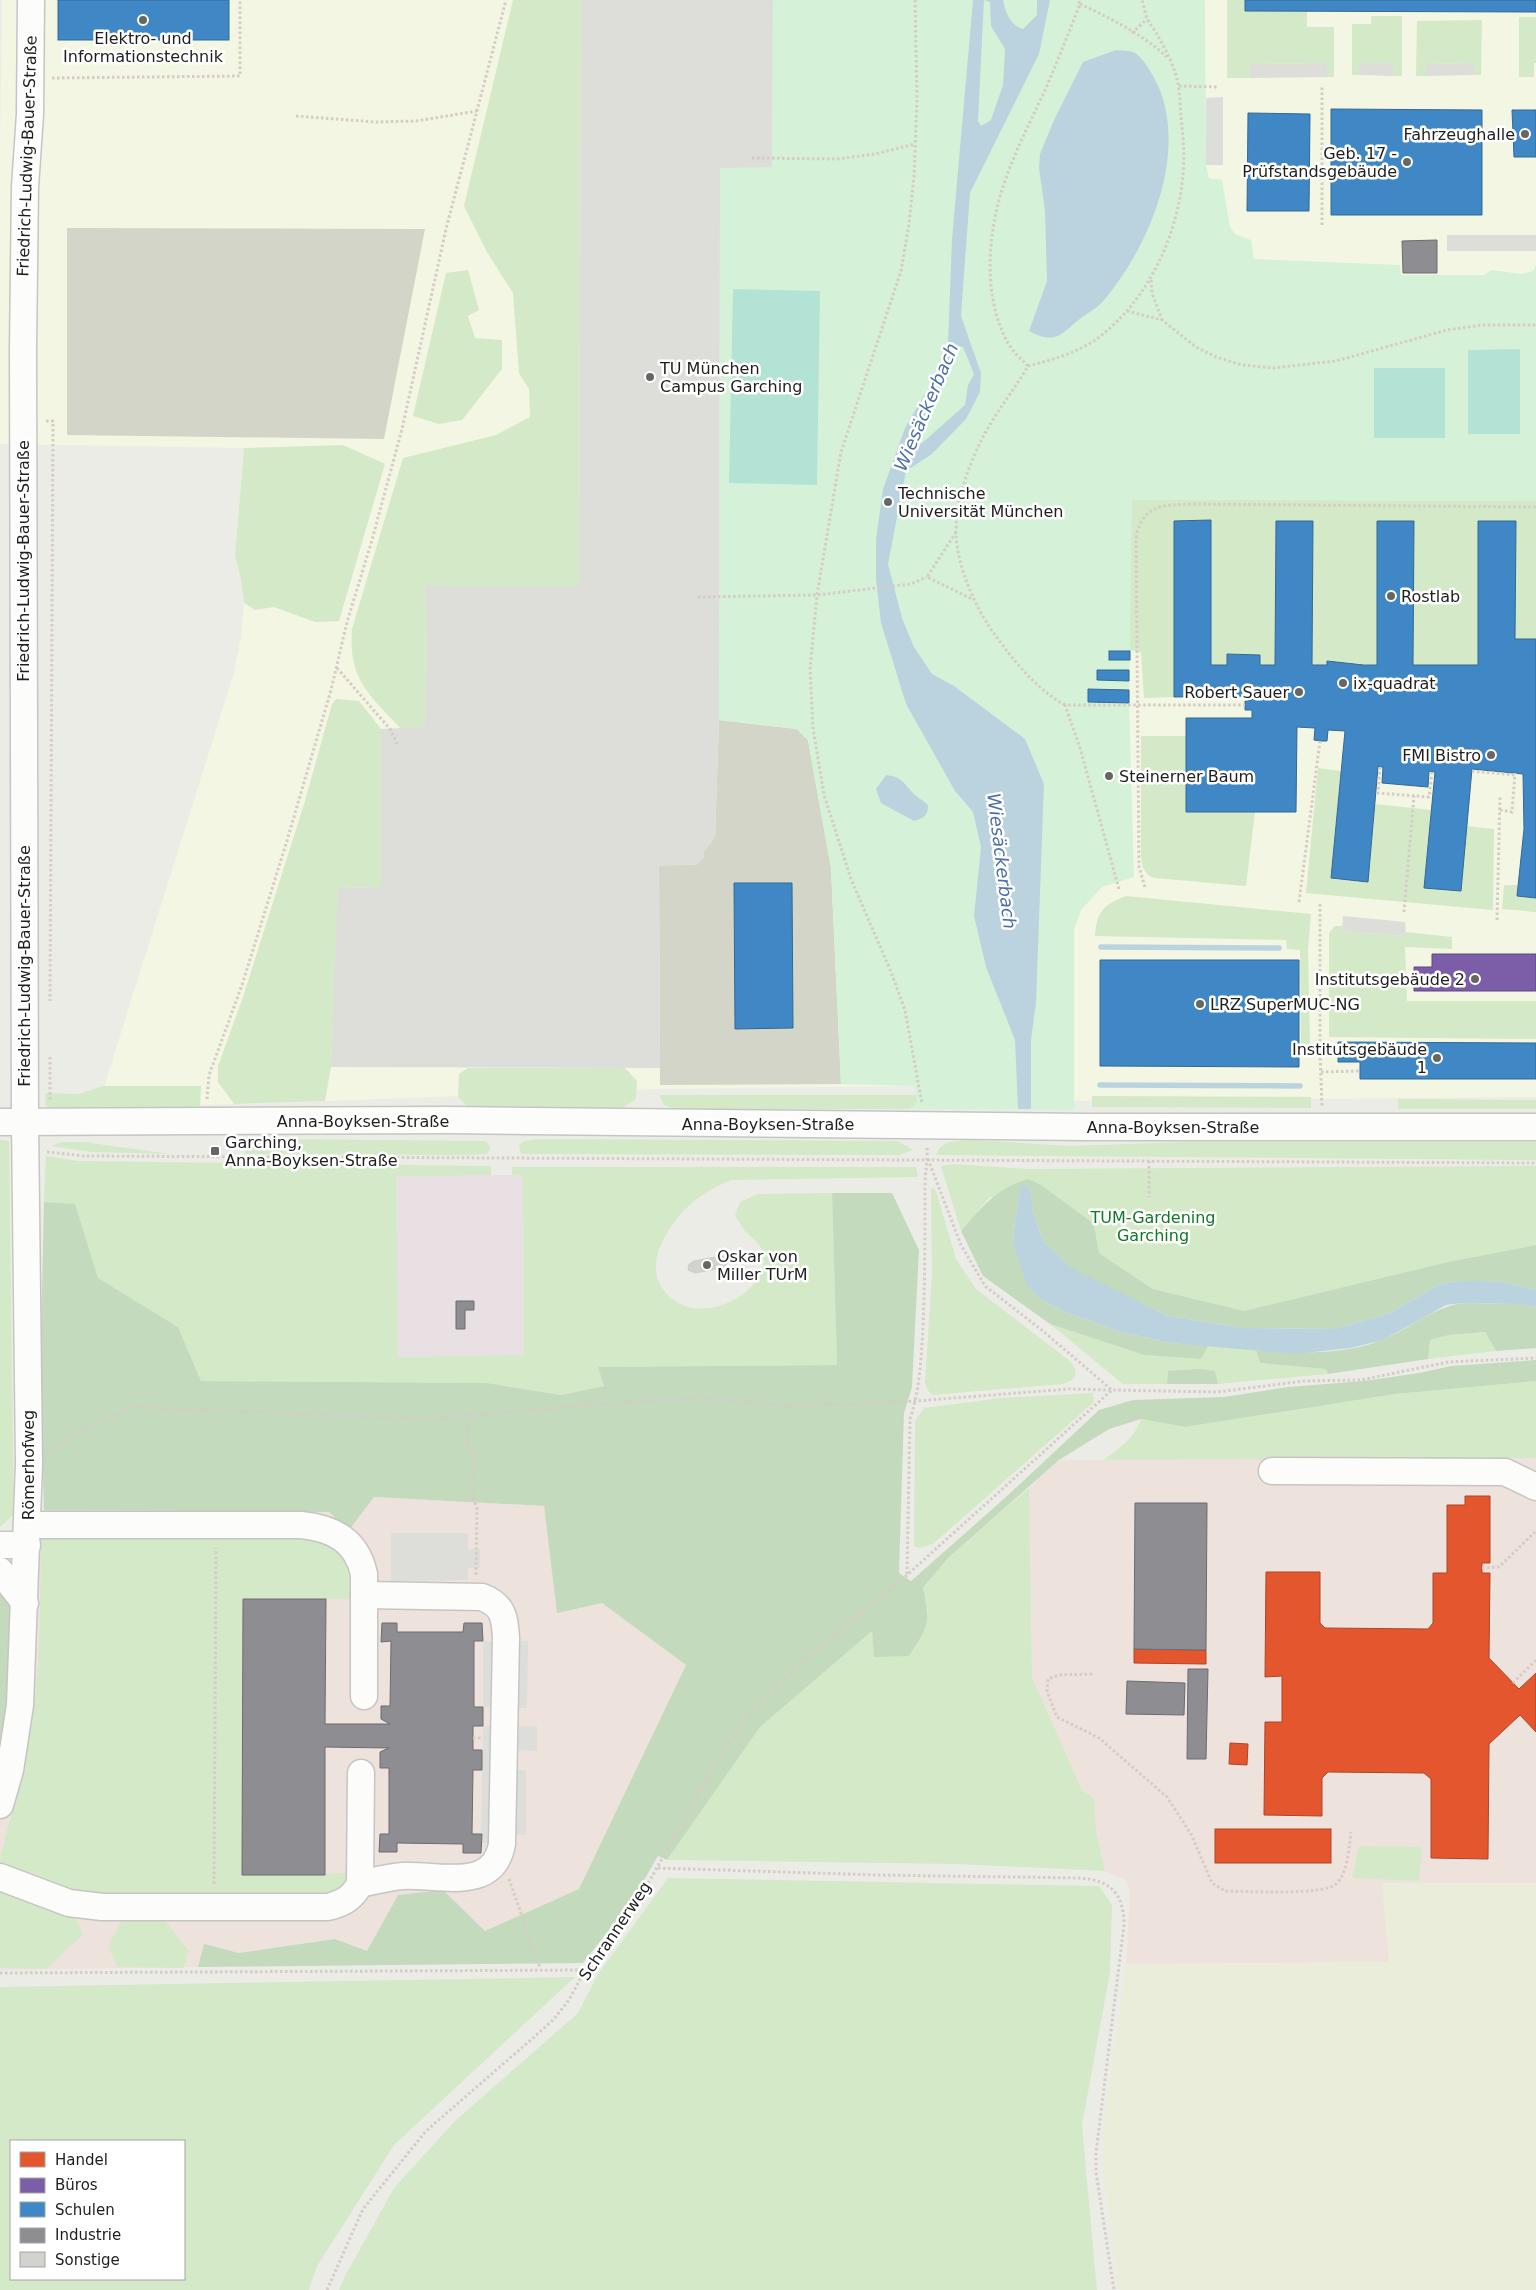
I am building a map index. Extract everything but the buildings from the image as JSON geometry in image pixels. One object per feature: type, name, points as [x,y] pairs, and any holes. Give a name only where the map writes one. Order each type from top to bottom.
[{"type":"street","name":"Friedrich-Ludwig-Bauer-Straße","points":[[12,1122],[25,187],[31,78],[31,0]]},
{"type":"street","name":"Anna-Boyksen-Straße","points":[[12,1122],[459,1120],[925,1125],[1536,1127]]},
{"type":"street","name":"Römerhofweg","points":[[0,1805],[10,1770],[20,1705],[29,1464],[25,1150],[12,1122]]},
{"type":"street","points":[[1272,1471],[1505,1472],[1536,1487]]},
{"type":"street","points":[[0,1545],[27,1535],[216,1525],[301,1525],[330,1530],[352,1546],[358,1555],[364,1574],[364,1696]]},
{"type":"street","points":[[0,1571],[25,1603]]},
{"type":"street","points":[[360,1884],[403,1876],[475,1876],[487,1871],[496,1863],[502,1844],[505,1621],[501,1609],[491,1600],[476,1596],[364,1595]]},
{"type":"street","points":[[0,1877],[69,1902],[102,1907],[328,1907],[342,1903],[353,1896],[360,1884],[361,1773]]},
{"type":"path","points":[[31,78],[240,76],[240,0]]},
{"type":"path","points":[[207,1122],[209,1075],[242,985],[286,844],[337,668],[347,622],[372,540],[402,429],[446,229],[506,0]]},
{"type":"path","points":[[907,1575],[910,1419],[916,1401],[920,1374],[926,1257],[925,1183],[928,1159],[925,1125],[916,1059],[905,1010],[891,972],[851,879],[824,795],[810,695],[810,660],[817,595],[841,452],[901,271],[909,224],[917,99],[915,0]]},
{"type":"path","points":[[1142,0],[1147,19],[1174,68],[1178,86],[1184,156],[1180,192],[1167,240],[1151,280],[1126,311],[1096,339],[1076,351],[1028,366],[983,437],[970,467],[961,500],[956,531],[959,551],[973,600],[993,633],[1030,678],[1045,692],[1065,706],[1245,705]]},
{"type":"path","points":[[1028,366],[1009,344],[997,316],[993,300],[991,263],[993,232],[1010,166],[1052,73],[1079,2],[1158,49],[1168,58]]},
{"type":"path","points":[[1132,33],[1147,19]]},
{"type":"path","points":[[1178,86],[1218,87]]},
{"type":"path","points":[[1322,87],[1322,225]]},
{"type":"path","points":[[296,116],[374,122],[416,121],[477,111]]},
{"type":"path","points":[[752,158],[837,159],[875,154],[915,144]]},
{"type":"path","points":[[1151,280],[1152,293],[1162,320]]},
{"type":"path","points":[[1126,311],[1162,320],[1196,347],[1216,357],[1242,365],[1273,368],[1336,361],[1447,330],[1482,326],[1536,325]]},
{"type":"path","points":[[23,420],[52,421],[50,1007]]},
{"type":"path","points":[[1145,887],[1139,867],[1136,538],[1142,518],[1156,508],[1192,504],[1536,507]]},
{"type":"path","points":[[698,597],[817,595],[911,584],[927,577],[956,531]]},
{"type":"path","points":[[927,577],[973,600]]},
{"type":"path","points":[[337,668],[390,729],[398,746]]},
{"type":"path","points":[[1065,706],[1080,748],[1119,889]]},
{"type":"path","points":[[1299,902],[1320,740]]},
{"type":"path","points":[[1380,767],[1378,793],[1429,797],[1432,772]]},
{"type":"path","points":[[1472,771],[1515,774],[1512,812],[1500,810]]},
{"type":"path","points":[[1404,912],[1414,796]]},
{"type":"path","points":[[1498,920],[1500,796]]},
{"type":"path","points":[[1320,904],[1320,1047]]},
{"type":"path","points":[[1320,1053],[1322,1127]]},
{"type":"path","points":[[50,1056],[50,1153]]},
{"type":"path","points":[[1321,1072],[1360,1071]]},
{"type":"path","points":[[25,1150],[86,1156],[165,1157],[1536,1163]]},
{"type":"path","points":[[928,1159],[960,1245],[985,1286],[1112,1390]]},
{"type":"path","points":[[1149,1162],[1149,1197]]},
{"type":"path","points":[[29,1464],[89,1427],[132,1407],[426,1419],[627,1402],[704,1398],[792,1406],[916,1401],[1068,1389],[1217,1392],[1304,1381],[1361,1380],[1448,1362],[1536,1358]]},
{"type":"path","name":"Schrannerweg","points":[[327,2290],[363,2208],[426,2131],[554,2020],[570,2000],[585,1970],[629,1916],[658,1868],[714,1766],[750,1713],[772,1690],[810,1656],[907,1575],[1112,1390]]},
{"type":"path","points":[[472,1415],[467,1437],[469,1447],[474,1456],[471,1485],[473,1499],[477,1507],[476,1596]]},
{"type":"path","points":[[214,1907],[216,1525]]},
{"type":"path","points":[[1482,1568],[1499,1567],[1536,1531]]},
{"type":"path","points":[[1513,1683],[1536,1660]]},
{"type":"path","points":[[1092,1674],[1059,1675],[1048,1679],[1047,1691],[1057,1717],[1099,1738],[1167,1797],[1191,1834],[1212,1883],[1225,1891],[1321,1891],[1336,1884],[1347,1862],[1351,1832]]},
{"type":"path","points":[[500,1855],[540,1968]]},
{"type":"path","points":[[658,1868],[876,1875],[1078,1878],[1096,1880],[1111,1888],[1122,1904],[1124,1925],[1098,2131],[1096,2162],[1114,2290]]},
{"type":"path","points":[[0,1973],[540,1968],[585,1970]]},
{"type":"shaded area","name":"Technische Universität München","points":[[2,0],[1536,0],[1536,1097],[1043,1101],[915,1086],[657,1089],[97,1109],[233,676],[241,637],[244,603],[235,556],[244,448],[0,444]]},
{"type":"shaded area","name":"TU München Campus Garching","points":[[581,0],[773,0],[772,167],[720,168],[719,720],[715,837],[704,851],[704,857],[696,865],[659,866],[660,1068],[331,1067],[338,888],[381,887],[381,729],[425,727],[426,586],[579,586]]},
{"type":"shaded area","points":[[773,0],[1205,0],[1206,165],[1209,178],[1222,180],[1230,227],[1235,234],[1251,240],[1254,259],[1400,265],[1401,275],[1484,275],[1491,270],[1522,274],[1533,271],[1536,265],[1536,501],[1132,500],[1129,703],[1134,877],[1102,887],[1081,910],[1074,930],[1074,1110],[910,1109],[917,1103],[915,1086],[841,1084],[831,868],[808,740],[797,729],[719,720],[720,167],[772,167]]},
{"type":"shaded area","points":[[1327,63],[1327,77],[1250,78],[1250,64]]},
{"type":"shaded area","points":[[1359,63],[1393,63],[1393,76],[1359,75]]},
{"type":"shaded area","points":[[1474,63],[1474,75],[1427,76],[1427,64]]},
{"type":"shaded area","points":[[1223,97],[1223,165],[1206,165],[1206,98]]},
{"type":"shaded area","points":[[67,228],[425,229],[384,439],[67,435]]},
{"type":"shaded area","points":[[1447,235],[1536,235],[1536,251],[1447,251]]},
{"type":"shaded area","points":[[719,720],[797,729],[808,740],[831,868],[841,1084],[660,1085],[659,865],[696,865],[704,857],[704,851],[715,837]]},
{"type":"shaded area","points":[[1343,916],[1405,922],[1406,936],[1342,931]]},
{"type":"shaded area","points":[[396,1175],[523,1175],[524,1356],[397,1357]]},
{"type":"shaded area","points":[[1536,1458],[1536,1883],[1382,1883],[1390,1962],[1126,1964],[1130,1891],[1126,1880],[1105,1871],[1096,1831],[1094,1798],[1082,1790],[1032,1677],[1029,1488],[1059,1460]]},
{"type":"shaded area","points":[[374,1497],[544,1506],[557,1612],[602,1603],[686,1665],[579,1889],[485,1931],[443,1890],[398,1895],[367,1952],[335,1939],[239,1953],[204,1944],[198,1967],[0,1970],[0,1744],[10,1680],[8,1596],[27,1512],[44,1510],[329,1512]]},
{"type":"shaded area","points":[[391,1533],[468,1533],[468,1549],[480,1549],[480,1568],[468,1568],[468,1580],[391,1581]]},
{"type":"shaded area","points":[[483,1641],[528,1641],[527,1708],[512,1708],[512,1726],[537,1726],[537,1751],[512,1750],[512,1770],[526,1770],[526,1835],[511,1835],[511,1843],[481,1843],[483,1726],[497,1726],[497,1707],[483,1707]]},
{"type":"shaded area","points":[[1382,1883],[1536,1883],[1536,2290],[1120,2290],[1106,2192],[1103,2154],[1105,2119],[1126,1964],[1389,1962]]},
{"type":"green space","points":[[513,0],[581,0],[579,586],[426,586],[425,727],[401,729],[370,695],[357,674],[353,661],[352,629],[403,458],[496,435],[530,417],[529,389],[519,373],[513,293],[487,252],[464,206]]},
{"type":"green space","points":[[1227,0],[1245,0],[1245,11],[1307,11],[1307,27],[1334,27],[1334,77],[1327,77],[1326,63],[1251,64],[1250,78],[1227,78]]},
{"type":"green space","points":[[1371,16],[1402,16],[1402,76],[1393,76],[1393,63],[1359,64],[1359,75],[1352,75],[1352,24],[1371,24]]},
{"type":"green space","points":[[1519,17],[1536,17],[1536,63],[1534,63],[1534,77],[1519,77]]},
{"type":"green space","points":[[1482,20],[1481,75],[1474,75],[1473,63],[1428,64],[1427,76],[1416,76],[1417,21]]},
{"type":"green space","points":[[468,270],[479,310],[468,316],[475,338],[502,340],[502,369],[462,420],[439,424],[413,416],[446,273]]},
{"type":"green space","points":[[733,289],[820,291],[817,485],[729,483]]},
{"type":"green space","points":[[1520,349],[1520,434],[1468,434],[1468,350]]},
{"type":"green space","points":[[1536,358],[1536,639],[1515,639],[1516,522],[1478,665],[1413,665],[1414,521],[1377,522],[1377,665],[1327,661],[1327,665],[1312,665],[1313,521],[1276,521],[1275,665],[1260,665],[1260,655],[1227,654],[1227,665],[1211,665],[1211,520],[1175,521],[1174,697],[1144,698],[1141,652],[1130,650],[1122,515],[1139,487]]},
{"type":"green space","points":[[1374,368],[1445,368],[1445,438],[1374,438]]},
{"type":"green space","points":[[343,445],[385,464],[339,621],[315,622],[274,607],[255,610],[244,603],[235,556],[244,448]]},
{"type":"green space","points":[[336,699],[359,701],[381,729],[381,887],[339,888],[331,1067],[325,1101],[234,1104],[218,1082],[218,1066],[243,997],[305,801],[332,704]]},
{"type":"green space","points":[[1141,736],[1186,736],[1186,812],[1255,812],[1246,886],[1154,878],[1145,872],[1141,855]]},
{"type":"green space","points":[[1318,768],[1341,771],[1331,879],[1368,882],[1375,804],[1432,810],[1424,887],[1467,826],[1494,829],[1493,910],[1306,893]]},
{"type":"green space","points":[[1504,885],[1519,885],[1517,896],[1536,898],[1536,912],[1502,909]]},
{"type":"green space","points":[[1126,896],[1311,914],[1308,950],[1310,1045],[1301,1044],[1300,950],[1287,949],[1286,940],[1095,936],[1097,920],[1103,910]]},
{"type":"green space","points":[[1335,926],[1342,926],[1343,931],[1405,936],[1406,932],[1452,937],[1452,949],[1405,947],[1407,1001],[1536,1001],[1536,1039],[1329,1037],[1329,933]]},
{"type":"green space","points":[[468,1068],[625,1068],[637,1081],[636,1099],[622,1108],[467,1106],[458,1097],[459,1074]]},
{"type":"green space","points":[[103,1086],[201,1086],[200,1108],[46,1107],[45,1093],[79,1094]]},
{"type":"green space","points":[[659,1095],[917,1095],[917,1103],[910,1109],[675,1109],[664,1105]]},
{"type":"green space","points":[[1092,1096],[1311,1097],[1311,1108],[1092,1107]]},
{"type":"green space","points":[[1398,1099],[1536,1100],[1536,1109],[1398,1109]]},
{"type":"green space","points":[[283,1139],[485,1141],[491,1147],[487,1154],[462,1155],[245,1154],[244,1147]]},
{"type":"green space","points":[[536,1139],[898,1141],[913,1150],[899,1155],[521,1154],[519,1145],[524,1141]]},
{"type":"green space","points":[[0,1140],[9,1141],[14,1514],[0,1527]]},
{"type":"green space","points":[[973,1140],[1069,1146],[1185,1142],[1536,1142],[1536,1160],[936,1155],[938,1150],[946,1143]]},
{"type":"green space","points":[[62,1142],[84,1142],[170,1154],[91,1152],[51,1146]]},
{"type":"green space","points":[[46,1156],[78,1161],[491,1166],[491,1175],[396,1176],[398,1357],[524,1355],[523,1175],[512,1175],[512,1167],[916,1167],[918,1177],[732,1180],[712,1189],[686,1209],[678,1217],[663,1241],[656,1262],[657,1275],[662,1288],[677,1302],[694,1308],[713,1307],[731,1301],[747,1291],[758,1278],[764,1263],[761,1248],[745,1231],[735,1215],[740,1202],[758,1194],[832,1193],[837,1365],[598,1367],[604,1386],[561,1395],[487,1383],[201,1381],[178,1327],[98,1278],[75,1205],[44,1202]]},
{"type":"green space","name":"TUM-Gardening Garching","points":[[953,1164],[1027,1169],[1536,1166],[1536,1245],[1448,1262],[1244,1311],[1153,1289],[1099,1253],[1094,1224],[990,1197],[961,1231],[941,1166]]},
{"type":"green space","points":[[1028,1179],[1041,1185],[1094,1224],[1099,1253],[1153,1289],[1244,1311],[1448,1262],[1536,1245],[1536,1290],[1504,1282],[1458,1281],[1438,1285],[1390,1313],[1335,1329],[1243,1328],[1168,1316],[1073,1270],[1043,1241],[1033,1211],[1030,1188],[1021,1186],[1013,1242],[1042,1300],[1065,1312],[1121,1332],[1170,1343],[1208,1346],[1201,1359],[1144,1355],[1050,1324],[983,1276],[961,1231],[991,1199],[1008,1187]]},
{"type":"green space","points":[[932,1188],[936,1191],[956,1259],[976,1289],[1070,1361],[1076,1370],[1074,1379],[1063,1384],[932,1395],[927,1389],[925,1382],[932,1274]]},
{"type":"green space","points":[[832,1193],[892,1193],[919,1250],[912,1387],[904,1413],[899,1573],[911,1581],[1006,1497],[1099,1410],[1133,1400],[1224,1397],[1288,1387],[1364,1381],[1451,1366],[1536,1360],[1536,1381],[1395,1394],[1185,1427],[1141,1419],[1109,1429],[1059,1460],[948,1558],[923,1588],[927,1610],[926,1624],[924,1631],[909,1656],[874,1657],[872,1631],[760,1727],[667,1860],[658,1856],[632,1901],[583,1963],[198,1967],[204,1944],[239,1953],[335,1939],[367,1951],[398,1895],[443,1890],[485,1931],[579,1889],[686,1665],[602,1603],[557,1613],[544,1506],[374,1497],[349,1530],[329,1512],[44,1510],[40,1376],[44,1202],[75,1204],[98,1278],[178,1327],[201,1381],[487,1383],[561,1395],[604,1386],[598,1367],[837,1365]]},
{"type":"green space","points":[[1463,1303],[1516,1304],[1536,1307],[1536,1348],[1496,1351],[1485,1332],[1449,1335],[1430,1340],[1428,1359],[1328,1374],[1326,1369],[1260,1363],[1256,1350],[1321,1352],[1354,1348],[1384,1339],[1432,1313]]},
{"type":"green space","points":[[1050,1324],[1144,1355],[1200,1359],[1208,1346],[1256,1350],[1260,1363],[1327,1369],[1328,1374],[1218,1384],[1215,1371],[1168,1371],[1167,1384],[1123,1384]]},
{"type":"green space","points":[[1485,1332],[1496,1351],[1428,1359],[1430,1340],[1449,1335]]},
{"type":"green space","points":[[1200,1369],[1215,1371],[1218,1384],[1167,1384],[1168,1371]]},
{"type":"green space","points":[[1536,1381],[1536,1458],[1104,1460],[1131,1437],[1141,1419],[1185,1427],[1395,1394]]},
{"type":"green space","points":[[1093,1393],[1094,1402],[933,1544],[920,1548],[914,1546],[915,1421],[924,1408],[1001,1398]]},
{"type":"green space","points":[[1029,1488],[1032,1677],[1082,1790],[1094,1798],[1096,1831],[1105,1871],[957,1864],[667,1860],[760,1727],[872,1631],[875,1657],[928,1611],[923,1589],[948,1557]]},
{"type":"green space","points":[[41,1538],[309,1538],[326,1542],[349,1560],[354,1599],[243,1599],[242,1875],[351,1873],[341,1894],[95,1900],[3,1871],[0,1863],[1,1855],[25,1762],[32,1725],[39,1643]]},
{"type":"green space","points":[[0,1574],[13,1620],[10,1680],[0,1744]]},
{"type":"green space","points":[[1359,1846],[1422,1847],[1419,1881],[1352,1878]]},
{"type":"green space","points":[[668,1878],[1099,1886],[1112,1905],[1110,1972],[1082,2125],[1097,2290],[339,2290],[394,2188],[455,2121],[578,2013],[598,1974]]},
{"type":"green space","points":[[0,1891],[73,1912],[83,1934],[46,1969],[0,1968]]},
{"type":"green space","points":[[124,1916],[161,1916],[189,1951],[183,1968],[118,1967],[108,1947]]},
{"type":"green space","points":[[575,1977],[394,2145],[317,2266],[309,2290],[0,2290],[0,1987]]},
{"type":"water","name":"Wiesäckerbach","points":[[973,0],[984,0],[1003,0],[1009,18],[1015,25],[1023,29],[1037,15],[1037,0],[1050,0],[1039,54],[970,193],[961,316],[981,373],[980,392],[966,419],[932,454],[906,471],[888,564],[902,618],[914,647],[932,674],[954,686],[1025,739],[1044,784],[1036,1003],[1031,1040],[1031,1109],[1018,1109],[1015,1040],[986,967],[974,916],[981,847],[973,812],[955,791],[906,704],[881,623],[876,579],[876,539],[883,489],[905,428],[939,370],[948,343],[952,239]],"holes":[[[984,0],[990,2],[991,26],[1005,49],[1003,85],[991,120],[981,126],[978,121]],[[959,346],[963,347],[974,374],[968,385],[965,405],[921,444],[913,439],[947,377]]]},
{"type":"water","points":[[1116,50],[1131,51],[1139,56],[1160,90],[1167,116],[1169,144],[1166,172],[1159,200],[1149,228],[1136,254],[1105,299],[1057,336],[1052,338],[1038,335],[1029,331],[1047,281],[1045,211],[1039,168],[1040,154],[1054,120],[1083,62]]},
{"type":"water","points":[[886,775],[903,782],[928,805],[925,816],[914,821],[881,803],[876,789]]},
{"type":"water","points":[[1021,1185],[1030,1188],[1033,1211],[1043,1241],[1073,1269],[1168,1316],[1243,1328],[1335,1329],[1390,1313],[1438,1285],[1458,1281],[1504,1282],[1536,1290],[1536,1307],[1516,1304],[1463,1303],[1446,1305],[1383,1340],[1351,1348],[1295,1354],[1170,1343],[1121,1332],[1065,1312],[1042,1300],[1027,1286],[1013,1242]]},
{"type":"waterway","points":[[1101,947],[1279,948]]},
{"type":"waterway","points":[[1100,1085],[1300,1086]]},
{"type":"place","name":"Elektro- und Informationstechnik","points":[[143,20]]},
{"type":"place","name":"Fahrzeughalle","points":[[1525,134]]},
{"type":"place","name":"Geb. 17 - Prüfstandsgebäude","points":[[1407,162]]},
{"type":"place","name":"TU München Campus Garching","points":[[650,377]]},
{"type":"place","name":"Technische Universität München","points":[[888,502]]},
{"type":"place","name":"Rostlab","points":[[1391,596]]},
{"type":"place","name":"ix-quadrat","points":[[1343,683]]},
{"type":"place","name":"Robert Sauer","points":[[1299,692]]},
{"type":"place","name":"FMI Bistro","points":[[1491,755]]},
{"type":"place","name":"Steinerner Baum","points":[[1109,776]]},
{"type":"place","name":"Institutsgebäude 2","points":[[1475,979]]},
{"type":"place","name":"LRZ SuperMUC-NG","points":[[1200,1004]]},
{"type":"place","name":"Institutsgebäude 1","points":[[1437,1058]]},
{"type":"place","name":"Garching, Anna-Boyksen-Straße","points":[[215,1151]]},
{"type":"place","name":"Oskar von Miller TUrM","points":[[707,1265]]}]
